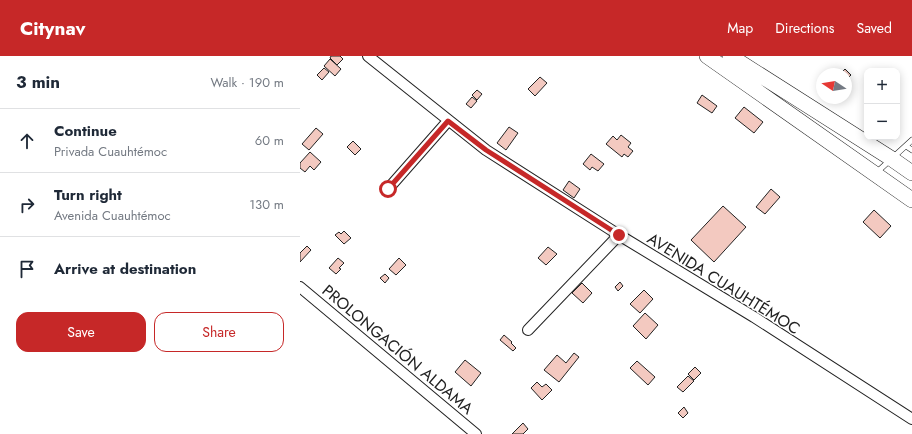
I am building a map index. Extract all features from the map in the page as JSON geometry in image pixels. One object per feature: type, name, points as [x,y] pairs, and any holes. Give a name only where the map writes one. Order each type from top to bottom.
[{"type":"main road","points":[[707,56],[736,65],[892,159],[912,173]]},
{"type":"main road","points":[[736,65],[912,200]]},
{"type":"street","name":"AVENIDA CUAUHTÉMOC","points":[[368,56],[486,150],[619,235],[754,317],[912,419]]},
{"type":"street","points":[[388,189],[448,121]]},
{"type":"street","points":[[528,330],[619,235]]},
{"type":"street","name":"PROLONGACIÓN ALDAMA","points":[[300,287],[476,434]]},
{"type":"lane","points":[[875,173],[912,140]]},
{"type":"lane","points":[[906,146],[912,150]]},
{"type":"building","points":[[331,56],[340,56],[343,59],[337,65],[330,58]]},
{"type":"building","points":[[330,59],[341,69],[335,76],[324,66]]},
{"type":"building","points":[[324,68],[329,72],[322,80],[317,75]]},
{"type":"building","points":[[540,77],[547,83],[535,96],[528,89]]},
{"type":"building","points":[[477,90],[482,94],[477,100],[472,95]]},
{"type":"building","points":[[702,95],[717,106],[712,113],[697,103]]},
{"type":"building","points":[[472,97],[477,101],[471,108],[466,104]]},
{"type":"building","points":[[744,107],[763,122],[754,133],[735,118]]},
{"type":"building","points":[[509,127],[518,133],[506,150],[497,143]]},
{"type":"building","points":[[316,128],[323,134],[309,150],[302,144]]},
{"type":"building","points":[[621,135],[631,143],[628,147],[633,151],[628,157],[624,154],[622,157],[606,144],[613,136],[617,140]]},
{"type":"building","points":[[353,141],[361,149],[355,155],[347,147]]},
{"type":"building","points":[[310,152],[321,162],[314,170],[310,166],[305,172],[300,168],[300,163]]},
{"type":"building","points":[[591,154],[604,164],[598,171],[592,167],[590,170],[583,164]]},
{"type":"building","points":[[569,181],[580,189],[574,198],[563,190]]},
{"type":"building","points":[[771,189],[780,197],[765,214],[756,207]]},
{"type":"building","points":[[723,206],[746,227],[714,262],[691,240]]},
{"type":"building","points":[[874,210],[891,226],[880,238],[863,222]]},
{"type":"building","points":[[344,231],[351,238],[344,244],[335,235],[339,232],[341,234]]},
{"type":"building","points":[[307,246],[311,250],[300,262],[300,253]]},
{"type":"building","points":[[548,247],[557,254],[546,265],[538,258]]},
{"type":"building","points":[[338,258],[344,263],[336,274],[329,268]]},
{"type":"building","points":[[399,258],[406,265],[396,275],[389,269]]},
{"type":"building","points":[[385,274],[389,278],[385,283],[380,278]]},
{"type":"building","points":[[620,282],[623,286],[618,291],[615,287]]},
{"type":"building","points":[[582,283],[592,293],[583,303],[572,293]]},
{"type":"building","points":[[644,290],[653,299],[640,313],[630,304]]},
{"type":"building","points":[[645,313],[658,325],[646,339],[633,326]]},
{"type":"building","points":[[504,335],[516,348],[513,351],[500,340]]},
{"type":"building","points":[[574,353],[579,357],[559,382],[544,370],[557,355],[566,363]]},
{"type":"building","points":[[465,360],[481,373],[471,386],[455,372]]},
{"type":"building","points":[[637,361],[655,377],[648,385],[630,368]]},
{"type":"building","points":[[695,367],[701,373],[694,380],[688,374]]},
{"type":"building","points":[[688,376],[694,381],[683,392],[677,387]]},
{"type":"building","points":[[537,382],[542,387],[546,384],[552,390],[542,400],[531,388]]},
{"type":"building","points":[[684,407],[688,413],[683,418],[678,413]]},
{"type":"building","points":[[523,423],[528,429],[523,434],[512,434]]},
{"type":"route","points":[[388,189],[448,121],[486,150],[619,235]]}]
